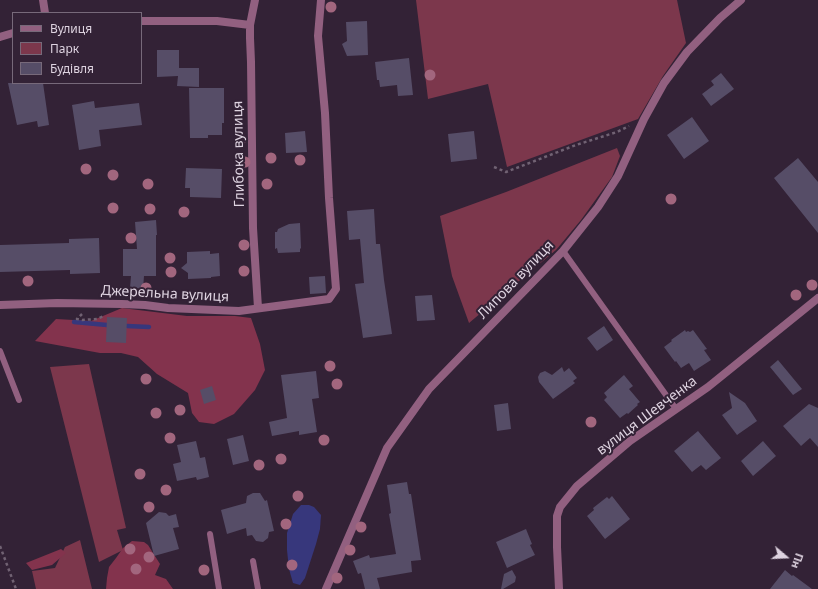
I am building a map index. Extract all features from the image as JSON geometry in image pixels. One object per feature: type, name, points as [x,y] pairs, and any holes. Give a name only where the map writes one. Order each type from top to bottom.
[{"type":"street","points":[[43,0],[45,12]]},
{"type":"street","name":"Глибока вулиця","points":[[255,0],[250,25],[253,228],[258,308]]},
{"type":"street","name":"Джерельна вулиця","points":[[0,305],[57,303],[122,304],[168,308],[238,311],[329,299],[336,289],[329,198],[325,113],[318,36],[320,0]]},
{"type":"street","name":"Липова вулиця","points":[[326,589],[387,448],[429,389],[563,251],[598,207],[618,176],[644,119],[664,83],[687,52],[720,18],[741,0]]},
{"type":"street","points":[[142,21],[217,20],[250,25]]},
{"type":"street","points":[[0,37],[12,33]]},
{"type":"street","name":"вулиця Шевченка","points":[[559,589],[557,516],[560,507],[577,486],[630,441],[708,387],[818,298]]},
{"type":"lane","points":[[563,251],[676,409]]},
{"type":"lane","points":[[0,351],[19,400]]},
{"type":"lane","points":[[210,534],[219,589]]},
{"type":"lane","points":[[254,561],[258,589]]},
{"type":"path","points":[[494,168],[506,172],[576,145],[617,132],[644,119]]},
{"type":"path","points":[[0,546],[16,589]]},
{"type":"green space","points":[[416,0],[677,0],[686,43],[663,76],[638,119],[507,167],[488,84],[428,99]]},
{"type":"green space","points":[[617,148],[620,156],[612,177],[581,220],[556,250],[469,323],[452,276],[440,216],[506,192]]},
{"type":"green space","points":[[89,364],[126,528],[117,530],[123,550],[99,562],[50,367]]},
{"type":"green space","points":[[80,540],[92,589],[36,589],[32,571],[55,568],[65,547]]},
{"type":"shaded area","points":[[122,308],[187,316],[235,316],[251,318],[260,344],[265,370],[255,390],[234,414],[214,424],[199,422],[192,413],[188,393],[157,374],[138,357],[121,353],[100,353],[35,341],[56,319],[91,321]]},
{"type":"shaded area","points":[[301,505],[309,505],[314,507],[321,515],[320,529],[316,544],[305,578],[300,585],[293,583],[289,569],[287,533],[293,514]]},
{"type":"shaded area","points":[[132,541],[144,542],[148,545],[160,564],[155,575],[166,579],[173,589],[106,589],[109,567],[123,548]]},
{"type":"shaded area","points":[[61,549],[66,553],[52,565],[32,570],[26,563]]},
{"type":"building","points":[[367,21],[368,55],[347,56],[342,44],[347,41],[346,22]]},
{"type":"building","points":[[157,50],[179,50],[179,68],[199,68],[199,87],[177,86],[178,76],[157,77]]},
{"type":"building","points":[[409,58],[413,95],[398,96],[397,85],[380,87],[379,80],[377,80],[375,62]]},
{"type":"building","points":[[721,73],[734,89],[711,106],[702,94],[714,85],[711,81]]},
{"type":"building","points":[[8,83],[43,84],[49,125],[38,127],[37,121],[17,125]]},
{"type":"building","points":[[189,88],[224,88],[224,123],[222,123],[222,135],[208,135],[208,138],[190,138]]},
{"type":"building","points":[[94,101],[95,108],[139,103],[142,125],[99,130],[101,146],[79,150],[72,105]]},
{"type":"building","points":[[692,117],[709,141],[684,159],[667,135]]},
{"type":"building","points":[[305,131],[307,152],[286,153],[285,133]]},
{"type":"building","points":[[474,131],[477,159],[451,162],[448,134]]},
{"type":"building","points":[[798,158],[818,182],[818,233],[774,178]]},
{"type":"building","points":[[186,168],[222,169],[221,198],[190,197],[190,188],[185,188]]},
{"type":"building","points":[[374,209],[376,244],[380,244],[392,334],[363,338],[355,284],[364,283],[360,239],[349,240],[347,211]]},
{"type":"building","points":[[156,220],[156,276],[144,276],[143,289],[130,288],[131,276],[123,276],[123,249],[137,249],[135,222]]},
{"type":"building","points":[[300,223],[300,252],[278,253],[277,248],[275,249],[275,232],[289,224]]},
{"type":"building","points":[[99,238],[100,273],[70,274],[70,270],[0,272],[0,245],[69,243],[69,239]]},
{"type":"building","points":[[210,251],[210,254],[219,253],[220,276],[188,279],[188,273],[181,268],[187,263],[187,252]]},
{"type":"building","points":[[325,276],[326,293],[310,294],[309,277]]},
{"type":"building","points":[[432,295],[435,320],[417,321],[415,296]]},
{"type":"building","points":[[107,317],[127,318],[126,343],[106,342]]},
{"type":"building","points":[[604,326],[613,340],[597,351],[587,338]]},
{"type":"building","points":[[685,330],[686,332],[690,332],[693,330],[707,349],[704,350],[711,360],[694,371],[689,363],[681,368],[664,347]]},
{"type":"building","points":[[778,360],[802,389],[793,395],[770,367]]},
{"type":"building","points":[[562,367],[564,372],[569,368],[577,378],[573,381],[575,383],[553,399],[539,382],[538,377],[540,373],[545,371],[552,375]]},
{"type":"building","points":[[316,371],[319,398],[312,399],[317,432],[299,435],[299,431],[272,436],[269,422],[287,418],[281,375]]},
{"type":"building","points":[[624,375],[633,386],[629,389],[640,402],[628,414],[627,413],[620,418],[604,400],[607,397],[604,393]]},
{"type":"building","points":[[212,386],[216,400],[204,404],[200,390]]},
{"type":"building","points":[[729,392],[745,403],[757,421],[737,435],[722,415],[732,408]]},
{"type":"building","points":[[508,403],[511,429],[497,431],[494,405]]},
{"type":"building","points":[[809,404],[818,408],[818,447],[810,438],[801,446],[783,426]]},
{"type":"building","points":[[698,431],[721,458],[706,470],[701,465],[692,472],[674,451]]},
{"type":"building","points":[[243,435],[249,461],[233,465],[227,439]]},
{"type":"building","points":[[196,441],[200,458],[205,457],[209,477],[197,480],[196,477],[177,481],[173,464],[181,462],[177,445]]},
{"type":"building","points":[[763,441],[776,456],[753,476],[741,461]]},
{"type":"building","points":[[407,482],[409,494],[411,494],[421,560],[411,561],[412,572],[377,578],[380,589],[365,589],[361,573],[358,574],[353,561],[369,555],[370,558],[396,554],[389,514],[391,513],[387,485]]},
{"type":"building","points":[[253,493],[260,493],[265,501],[267,500],[274,531],[269,532],[268,538],[263,542],[256,541],[252,535],[247,536],[246,528],[227,534],[221,510],[246,503],[247,496]]},
{"type":"building","points":[[612,496],[630,519],[605,539],[587,516],[594,510],[593,508],[607,497],[609,499]]},
{"type":"building","points":[[159,512],[166,513],[169,516],[176,514],[179,527],[173,528],[179,549],[154,556],[146,523]]},
{"type":"building","points":[[526,529],[532,544],[530,545],[535,555],[507,568],[496,542]]},
{"type":"building","points":[[512,570],[516,577],[515,582],[501,589],[504,574]]},
{"type":"building","points":[[785,570],[792,576],[793,575],[812,589],[770,589]]},
{"type":"waterway","points":[[74,322],[107,325]]},
{"type":"waterway","points":[[127,326],[149,327]]}]
